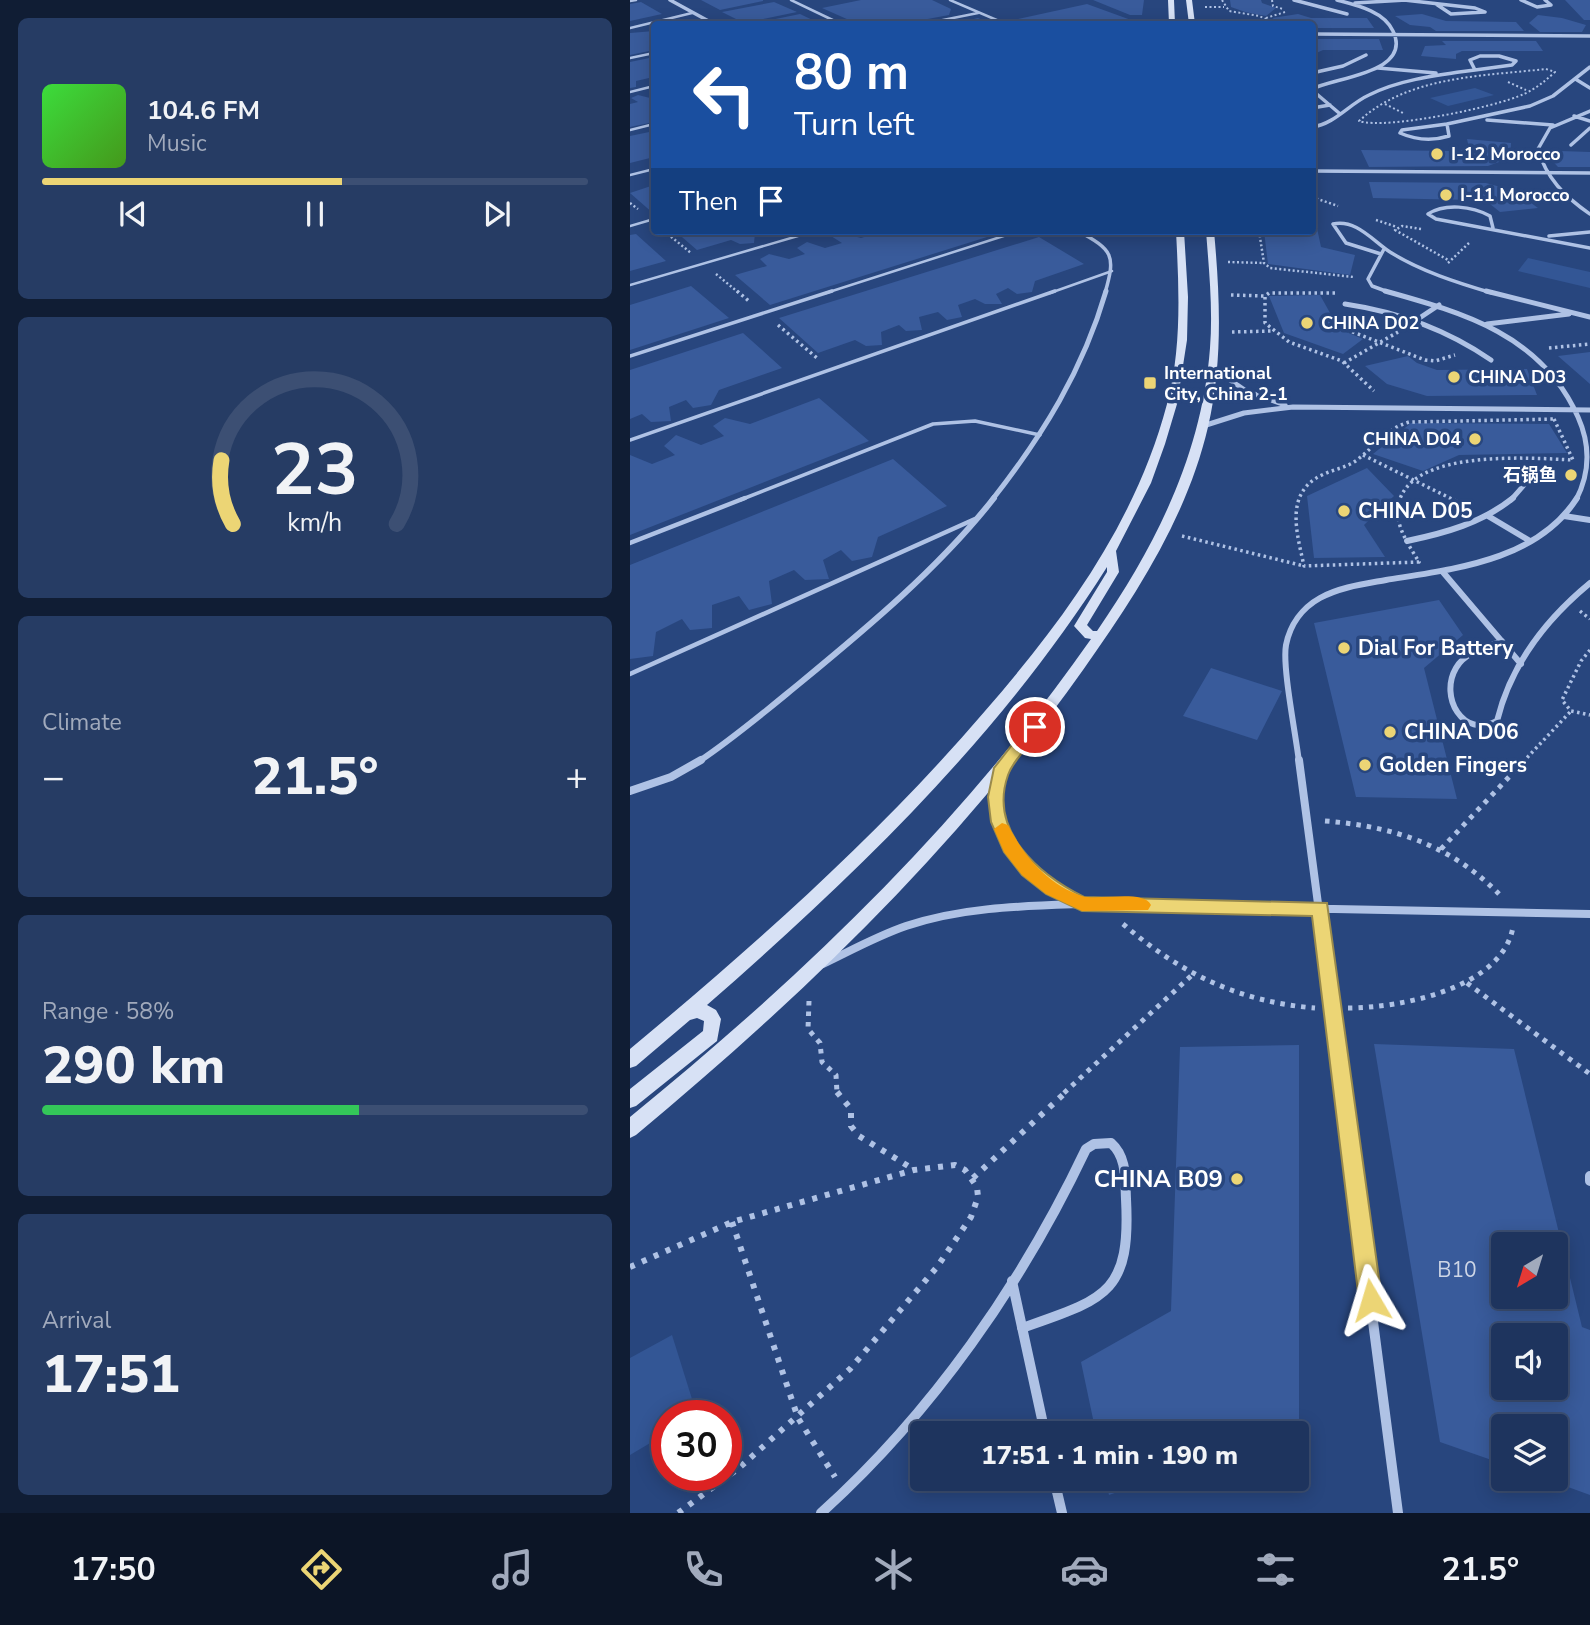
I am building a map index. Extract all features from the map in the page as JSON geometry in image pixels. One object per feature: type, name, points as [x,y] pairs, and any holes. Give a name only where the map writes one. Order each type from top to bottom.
[{"type":"street","points":[[670,0],[708,21]]},
{"type":"street","points":[[1171,0],[1172,21]]},
{"type":"street","points":[[1189,0],[1193,21]]},
{"type":"street","points":[[1294,0],[1347,14]]},
{"type":"street","points":[[1312,3],[1320,0]]},
{"type":"street","points":[[1316,88],[1377,68],[1394,54],[1398,44],[1383,20],[1350,3],[1337,0]]},
{"type":"street","points":[[1521,0],[1537,6],[1551,5],[1545,0]]},
{"type":"street","points":[[1350,3],[1423,1],[1485,12],[1448,14],[1436,4]]},
{"type":"street","points":[[1316,34],[1590,35]]},
{"type":"street","points":[[1316,73],[1334,69],[1366,55]]},
{"type":"street","points":[[1316,127],[1324,126],[1368,95],[1445,74],[1477,70],[1512,65],[1516,61],[1506,57],[1474,57],[1470,60],[1477,70]]},
{"type":"street","points":[[1447,124],[1450,134],[1446,138],[1410,137],[1399,133],[1429,126],[1477,119],[1548,99],[1577,80],[1585,68],[1590,67]]},
{"type":"street","points":[[1377,68],[1445,74]]},
{"type":"street","points":[[1334,69],[1354,76]]},
{"type":"street","points":[[1577,80],[1589,86]]},
{"type":"street","points":[[1316,93],[1339,113]]},
{"type":"street","points":[[1316,107],[1330,105]]},
{"type":"street","points":[[1590,111],[1553,125],[1544,134],[1538,149],[1547,173],[1565,195],[1590,214]]},
{"type":"street","points":[[1573,116],[1590,121]]},
{"type":"street","points":[[1477,119],[1553,125]]},
{"type":"street","points":[[1571,145],[1590,128]]},
{"type":"street","points":[[1316,171],[1590,173]]},
{"type":"street","points":[[1493,228],[1490,216],[1479,210],[1439,209],[1428,214],[1436,219],[1539,236],[1590,248]]},
{"type":"street","points":[[1383,251],[1347,223],[1333,224],[1338,239],[1344,244],[1383,251],[1516,299],[1590,317]]},
{"type":"street","points":[[1539,236],[1590,232]]},
{"type":"street","points":[[630,791],[673,777],[752,720],[849,641],[975,519],[1040,435],[1081,367],[1100,317],[1112,271],[1108,252],[1084,235]]},
{"type":"street","points":[[630,1060],[810,904],[937,777],[1051,639],[1111,551],[1143,489],[1164,432],[1178,379],[1185,307],[1180,235]]},
{"type":"street","points":[[630,1129],[740,1037],[816,968],[928,857],[1000,772],[1100,636],[1162,531],[1181,493],[1203,426],[1214,369],[1217,333],[1217,295],[1210,235]]},
{"type":"street","points":[[1383,251],[1368,279],[1376,289],[1439,305],[1486,324],[1527,349],[1558,382],[1574,410],[1586,440],[1588,471],[1576,502],[1564,516],[1530,541],[1490,559],[1333,592],[1307,607],[1291,627],[1286,652],[1398,1513]]},
{"type":"street","points":[[1345,303],[1418,319],[1476,348],[1491,360]]},
{"type":"street","points":[[1418,319],[1439,305]]},
{"type":"street","points":[[1486,324],[1575,314]]},
{"type":"street","points":[[1214,369],[1246,391],[1293,407]]},
{"type":"street","points":[[1203,426],[1244,413],[1293,407],[1590,410]]},
{"type":"street","points":[[1407,541],[1443,533],[1488,516],[1514,499],[1537,470]]},
{"type":"street","points":[[1488,516],[1530,541]]},
{"type":"street","points":[[1564,516],[1590,520]]},
{"type":"street","points":[[1100,636],[1089,635],[1080,626],[1112,572],[1111,551]]},
{"type":"street","points":[[1442,571],[1521,663]]},
{"type":"street","points":[[1502,641],[1474,650],[1455,667],[1450,690],[1453,703],[1464,721],[1478,728],[1486,728],[1497,721],[1507,688],[1521,663],[1555,615],[1590,583]]},
{"type":"street","points":[[1000,772],[996,797],[999,822],[1010,847],[1028,870],[1052,889],[1082,904]]},
{"type":"street","points":[[816,968],[882,935],[947,915],[979,909],[1101,904],[1590,914]]},
{"type":"street","points":[[630,1101],[711,1035],[713,1019],[709,1013],[701,1010],[682,1016]]},
{"type":"street","points":[[821,1513],[845,1493],[900,1437],[934,1395],[1012,1281],[1086,1149],[1102,1142],[1118,1148],[1123,1156],[1129,1231],[1123,1269],[1112,1285],[1098,1298],[1022,1328]]},
{"type":"street","points":[[1590,1176],[1590,1181]]},
{"type":"street","points":[[1012,1281],[1042,1421]]},
{"type":"street","points":[[1057,1491],[1062,1513]]},
{"type":"lane","points":[[630,1],[636,0]]},
{"type":"lane","points":[[791,0],[835,21]]},
{"type":"lane","points":[[950,0],[999,21]]},
{"type":"lane","points":[[659,21],[692,13]]},
{"type":"lane","points":[[938,21],[979,13]]},
{"type":"lane","points":[[630,28],[651,23]]},
{"type":"lane","points":[[630,58],[651,54]]},
{"type":"lane","points":[[630,92],[651,87]]},
{"type":"lane","points":[[630,130],[651,125]]},
{"type":"lane","points":[[630,175],[651,170]]},
{"type":"lane","points":[[630,226],[651,220]]},
{"type":"lane","points":[[630,285],[801,235]]},
{"type":"lane","points":[[630,356],[1007,235]]},
{"type":"lane","points":[[630,440],[1112,271]]},
{"type":"lane","points":[[630,542],[933,424],[975,421],[1040,435]]},
{"type":"lane","points":[[630,674],[975,519]]},
{"type":"path","points":[[1222,0],[1229,11],[1259,16],[1271,21]]},
{"type":"path","points":[[1546,69],[1555,72],[1549,80],[1530,91],[1482,106],[1368,124],[1359,122],[1369,111],[1384,103],[1424,88],[1493,76],[1546,69]]},
{"type":"path","points":[[1477,70],[1548,99]]},
{"type":"path","points":[[1368,95],[1429,126]]},
{"type":"path","points":[[1434,231],[1407,226],[1395,230],[1461,264]]},
{"type":"path","points":[[1260,235],[1264,263]]},
{"type":"path","points":[[1438,273],[1474,238],[1461,235]]},
{"type":"path","points":[[1213,262],[1264,263],[1278,271],[1368,279]]},
{"type":"path","points":[[1217,295],[1339,293],[1345,296],[1340,321],[1342,327],[1430,361],[1476,348]]},
{"type":"path","points":[[1265,296],[1264,319],[1271,331],[1292,344],[1344,363],[1393,408]]},
{"type":"path","points":[[1344,363],[1418,319]]},
{"type":"path","points":[[1217,333],[1271,331]]},
{"type":"path","points":[[1527,349],[1590,344]]},
{"type":"path","points":[[1162,531],[1304,566],[1419,562],[1407,541],[1398,507],[1401,493],[1414,480],[1449,466],[1482,459],[1573,460],[1554,419],[1409,422],[1389,429],[1363,455],[1349,465],[1309,482],[1296,498],[1295,516],[1304,566]]},
{"type":"path","points":[[1363,455],[1488,516]]},
{"type":"path","points":[[1590,650],[1563,696],[1565,707],[1590,715]]},
{"type":"path","points":[[1441,849],[1572,711]]},
{"type":"path","points":[[1101,904],[1157,952],[1192,975],[1217,989],[1274,1004],[1333,1008],[1391,1007],[1418,1002],[1466,983],[1509,945],[1513,924],[1510,912],[1490,884],[1441,849],[1373,827],[1308,820]]},
{"type":"path","points":[[816,968],[805,1023],[807,1031],[820,1043],[821,1062],[836,1075],[837,1094],[851,1109],[851,1126],[859,1136],[914,1170]]},
{"type":"path","points":[[973,1178],[1192,975]]},
{"type":"path","points":[[1466,983],[1590,1074]]},
{"type":"path","points":[[630,1267],[732,1222],[914,1170],[955,1165],[973,1178],[978,1197],[976,1207],[937,1267],[850,1369],[739,1468],[678,1513]]},
{"type":"path","points":[[732,1222],[798,1418],[845,1493]]},
{"type":"shaded area","points":[[1475,88],[1494,95],[1448,106],[1430,98]]},
{"type":"shaded area","points":[[1528,258],[1590,272],[1590,288],[1518,271]]},
{"type":"shaded area","points":[[672,1335],[692,1400],[651,1400],[651,1443],[630,1455],[630,1358]]},
{"type":"building","points":[[701,0],[763,0],[763,1],[720,10]]},
{"type":"building","points":[[861,0],[932,0],[951,9],[949,15],[917,21],[851,21],[822,8]]},
{"type":"building","points":[[1093,0],[1144,0],[1142,15],[1130,15]]},
{"type":"building","points":[[1230,0],[1261,0],[1262,3],[1276,8],[1266,16],[1231,7]]},
{"type":"building","points":[[1565,0],[1590,0],[1590,20],[1584,20]]},
{"type":"building","points":[[641,2],[662,14],[630,21],[630,4]]},
{"type":"building","points":[[774,2],[797,12],[754,21],[740,21],[722,12]]},
{"type":"building","points":[[1087,4],[1134,21],[1023,21],[1018,19]]},
{"type":"building","points":[[800,14],[815,21],[766,21]]},
{"type":"building","points":[[1298,14],[1311,18],[1367,18],[1374,28],[1316,28],[1316,21],[1278,21],[1272,18]]},
{"type":"building","points":[[1422,14],[1446,21],[1516,22],[1524,31],[1436,31],[1430,27],[1410,25],[1395,16]]},
{"type":"building","points":[[1538,15],[1586,25],[1582,32],[1540,32],[1529,23]]},
{"type":"building","points":[[651,31],[651,51],[630,55],[630,33]]},
{"type":"building","points":[[1316,39],[1379,39],[1383,50],[1323,50],[1316,53]]},
{"type":"building","points":[[1442,41],[1536,41],[1543,51],[1462,51],[1456,54],[1456,59],[1421,56],[1425,46],[1446,45]]},
{"type":"building","points":[[651,58],[651,79],[636,81],[636,87],[630,88],[630,62]]},
{"type":"building","points":[[638,95],[651,98],[651,123],[630,127],[630,104],[638,102],[631,98]]},
{"type":"building","points":[[651,132],[651,158],[630,163],[630,136]]},
{"type":"building","name":"I-12 Morocco","points":[[1467,139],[1511,143],[1510,158],[1488,166],[1369,167],[1361,150],[1460,151],[1469,148]]},
{"type":"building","points":[[1560,151],[1590,152],[1590,167],[1558,167],[1546,154]]},
{"type":"building","name":"I-11 Morocco","points":[[1369,182],[1486,183],[1515,191],[1538,208],[1500,212],[1490,204],[1474,200],[1373,198]]},
{"type":"building","points":[[651,186],[651,211],[630,193]]},
{"type":"building","points":[[1316,223],[1321,247],[1355,255],[1350,275],[1268,264],[1264,235],[1316,235]]},
{"type":"building","points":[[636,234],[666,261],[630,271],[630,235]]},
{"type":"building","points":[[680,235],[755,235],[754,243],[740,244],[731,240],[697,250]]},
{"type":"building","points":[[833,235],[861,238],[871,235],[993,235],[770,305],[735,275],[767,266],[760,259],[769,254],[789,259],[805,254],[797,248],[807,242],[825,248],[842,243],[831,236]]},
{"type":"building","points":[[1039,237],[1084,264],[1035,281],[1032,292],[1017,294],[1008,288],[996,294],[1002,304],[985,304],[975,299],[958,305],[962,317],[947,320],[938,312],[919,317],[922,330],[906,331],[899,325],[881,332],[882,345],[866,346],[855,340],[818,353],[779,318]]},
{"type":"building","points":[[691,286],[729,318],[630,350],[630,305]]},
{"type":"building","name":"CHINA D02","points":[[1320,295],[1339,329],[1363,339],[1343,354],[1284,333],[1269,296]]},
{"type":"building","points":[[743,333],[782,368],[719,390],[711,405],[693,408],[686,400],[669,407],[671,421],[651,422],[642,414],[630,419],[630,370]]},
{"type":"building","points":[[1590,352],[1590,384],[1558,356]]},
{"type":"building","name":"CHINA D03","points":[[1408,356],[1417,363],[1437,370],[1527,369],[1537,395],[1427,396],[1387,384],[1365,366]]},
{"type":"building","points":[[819,398],[869,441],[630,535],[630,455],[652,464],[675,455],[664,446],[676,435],[701,445],[724,436],[713,426],[725,418],[750,424]]},
{"type":"building","name":"CHINA D04","points":[[1411,423],[1549,424],[1567,453],[1459,455],[1423,471],[1373,454]]},
{"type":"building","points":[[893,459],[947,506],[878,537],[872,557],[852,561],[841,550],[823,560],[829,579],[805,580],[794,570],[769,581],[772,604],[749,610],[739,596],[712,605],[712,628],[690,630],[682,619],[656,632],[653,656],[630,659],[630,565]]},
{"type":"building","name":"CHINA D05","points":[[1367,468],[1394,496],[1364,525],[1385,557],[1314,558],[1307,496]]},
{"type":"building","name":"CHINA D06","points":[[1439,600],[1463,635],[1424,668],[1457,799],[1356,797],[1314,623]]},
{"type":"building","points":[[1211,668],[1282,691],[1257,740],[1183,716]]},
{"type":"building","points":[[1374,1044],[1514,1049],[1559,1232],[1491,1232],[1491,1309],[1568,1309],[1568,1270],[1582,1327],[1590,1330],[1590,1495],[1568,1487],[1568,1414],[1491,1414],[1491,1460],[1440,1442]]},
{"type":"building","name":"CHINA B09","points":[[1299,1045],[1299,1421],[1093,1421],[1081,1362],[1171,1311],[1180,1047]]},
{"type":"slow traffic","points":[[1002,829],[1010,847],[1028,870],[1052,889],[1082,904],[1142,905]]},
{"type":"place","name":"I-12 Morocco","points":[[1437,154]]},
{"type":"place","name":"I-11 Morocco","points":[[1446,195]]},
{"type":"place","name":"CHINA D02","points":[[1307,323]]},
{"type":"place","name":"CHINA D03","points":[[1454,377]]},
{"type":"place","name":"International City, China 2-1","points":[[1150,383]]},
{"type":"place","name":"CHINA D04","points":[[1475,439]]},
{"type":"place","name":"石锅鱼","points":[[1571,475]]},
{"type":"place","name":"CHINA D05","points":[[1344,511]]},
{"type":"place","name":"Dial For Battery","points":[[1344,648]]},
{"type":"place","name":"CHINA D06","points":[[1390,732]]},
{"type":"place","name":"Golden Fingers","points":[[1365,765]]},
{"type":"place","name":"CHINA B09","points":[[1237,1179]]},
{"type":"route","points":[[1035,727],[1000,772],[996,797],[999,822],[1010,847],[1028,870],[1052,889],[1082,904],[1320,908],[1371,1300]]}]
